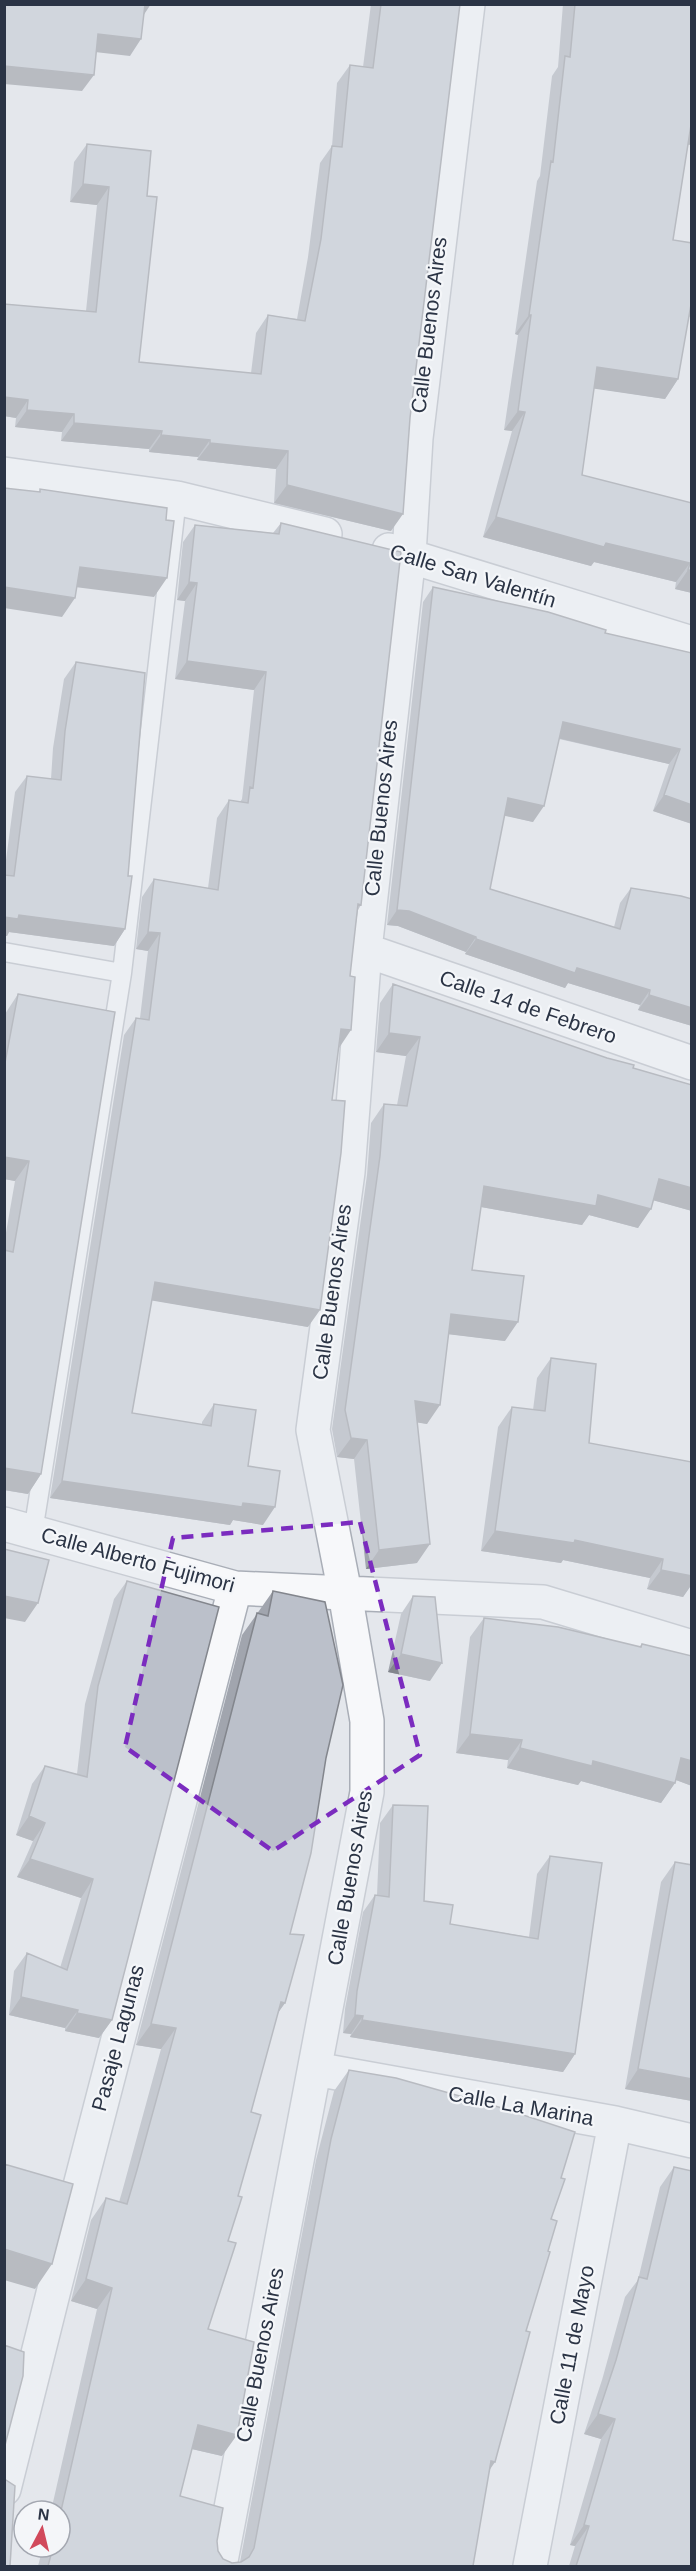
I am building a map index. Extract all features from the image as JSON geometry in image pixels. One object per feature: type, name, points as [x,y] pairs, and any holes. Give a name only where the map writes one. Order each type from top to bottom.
[{"type":"street","name":"Calle Buenos Aires","points":[[220,2566],[367,1792],[367,1721],[313,1430],[348,1172],[365,950],[409,555],[416,438],[468,4]]},
{"type":"street","name":"Calle San Valentín","points":[[4,474],[177,498],[357,542],[409,555],[692,643]]},
{"type":"street","name":"Calle 14 de Febrero","points":[[365,950],[692,1063]]},
{"type":"street","name":"Calle Alberto Fujimori","points":[[19,1528],[235,1588],[543,1602],[692,1647]]},
{"type":"street","name":"Pasaje Lagunas","points":[[4,2489],[235,1588]]},
{"type":"street","name":"Calle La Marina","points":[[315,2069],[615,2123],[692,2141]]},
{"type":"street","name":"Calle 11 de Mayo","points":[[530,2566],[615,2123]]},
{"type":"street","points":[[48,2177],[80,2186]]},
{"type":"lane","points":[[19,1528],[122,973],[177,498]]},
{"type":"lane","points":[[4,952],[122,973]]},
{"type":"highlighted area","points":[[360,1522],[420,1755],[273,1851],[125,1747],[173,1538]]},
{"type":"building","points":[[4,4],[145,4],[141,39],[98,34],[94,75],[4,66]]},
{"type":"building","points":[[381,4],[460,4],[410,418],[403,514],[287,485],[288,451],[210,443],[210,440],[161,435],[162,431],[74,423],[74,414],[27,410],[28,400],[4,397],[4,304],[96,312],[109,187],[83,184],[87,144],[151,151],[147,196],[157,197],[139,362],[261,374],[268,315],[305,321],[321,239],[332,146],[342,147],[350,65],[373,68]]},
{"type":"building","points":[[575,4],[692,4],[692,125],[673,240],[692,243],[692,299],[678,379],[597,367],[582,475],[692,503],[692,570],[688,570],[690,563],[606,543],[604,547],[496,517],[525,412],[518,411],[531,315],[529,315],[551,161],[553,162],[565,56],[570,57]]},
{"type":"building","points":[[4,488],[40,492],[40,489],[167,508],[166,520],[174,521],[167,578],[80,567],[75,598],[4,587]]},
{"type":"building","points":[[281,523],[401,552],[361,905],[358,904],[350,976],[355,977],[351,1030],[341,1029],[332,1100],[345,1101],[341,1153],[320,1310],[155,1282],[132,1413],[211,1426],[214,1404],[256,1410],[248,1466],[280,1471],[275,1507],[243,1503],[242,1507],[62,1481],[136,1018],[149,1020],[160,933],[148,932],[154,879],[218,890],[229,800],[248,803],[250,787],[253,788],[266,672],[187,661],[197,583],[189,582],[195,525],[279,534]]},
{"type":"building","points":[[433,587],[548,612],[606,630],[605,633],[692,653],[692,805],[664,795],[680,749],[563,722],[544,806],[508,798],[490,889],[620,929],[631,888],[692,899],[692,1008],[649,995],[650,990],[577,968],[575,973],[476,939],[476,937],[409,911],[397,910]]},
{"type":"building","points":[[76,662],[145,673],[128,876],[132,876],[125,929],[19,915],[18,919],[4,917],[4,875],[14,876],[27,776],[61,780],[65,731]]},
{"type":"building","points":[[393,984],[607,1058],[634,1065],[633,1068],[692,1085],[692,1188],[659,1179],[651,1209],[598,1195],[596,1206],[484,1186],[472,1270],[524,1276],[518,1322],[451,1314],[440,1405],[415,1401],[430,1544],[379,1550],[367,1440],[351,1438],[345,1410],[380,1156],[384,1104],[407,1106],[420,1037],[389,1033]]},
{"type":"building","points":[[18,994],[115,1012],[41,1474],[4,1468],[4,1250],[13,1252],[29,1161],[4,1157],[4,1068]]},
{"type":"building","points":[[551,1358],[596,1364],[589,1443],[692,1462],[692,1576],[661,1570],[663,1559],[575,1540],[574,1543],[495,1531],[512,1407],[545,1411]]},
{"type":"building","points":[[4,1549],[49,1560],[38,1603],[4,1596]]},
{"type":"building","points":[[127,1581],[219,1607],[112,2020],[21,1997],[27,1953],[67,1970],[93,1879],[30,1859],[45,1823],[29,1816],[45,1766],[87,1777],[98,1686]]},
{"type":"building","points":[[273,1591],[325,1602],[343,1685],[326,1758],[311,1853],[290,1934],[304,1935],[285,2003],[281,2002],[251,2112],[261,2115],[238,2196],[242,2197],[228,2241],[236,2243],[208,2329],[254,2342],[237,2435],[198,2425],[180,2496],[223,2508],[217,2541],[218,2551],[223,2559],[232,2563],[241,2562],[249,2557],[254,2548],[331,2139],[349,2070],[396,2078],[502,2108],[575,2132],[561,2178],[565,2179],[551,2219],[557,2221],[548,2251],[550,2252],[526,2331],[530,2332],[495,2462],[491,2461],[473,2566],[48,2566],[50,2559],[72,2559],[72,2499],[64,2499],[112,2288],[86,2279],[106,2198],[127,2204],[176,2028],[151,2024],[257,1613],[268,1616]]},
{"type":"building","points":[[413,1596],[435,1597],[442,1663],[401,1654]]},
{"type":"building","points":[[484,1618],[558,1627],[641,1647],[642,1644],[692,1656],[692,1761],[681,1758],[675,1783],[593,1761],[592,1766],[520,1748],[522,1740],[470,1734]]},
{"type":"building","points":[[393,1805],[428,1806],[424,1901],[453,1905],[450,1924],[538,1939],[550,1856],[602,1863],[575,2054],[362,2020],[363,2016],[355,2015],[357,1991],[375,1895],[389,1897]]},
{"type":"building","points":[[675,1862],[692,1865],[692,2079],[638,2069]]},
{"type":"building","points":[[4,2164],[73,2184],[52,2264],[4,2249]]},
{"type":"building","points":[[674,2167],[692,2171],[692,2566],[576,2566],[589,2526],[584,2525],[615,2419],[598,2414],[639,2277],[647,2279]]},
{"type":"building","points":[[4,2345],[24,2352],[23,2376],[4,2449]]},
{"type":"building","points":[[4,2478],[15,2486],[14,2499],[12,2499],[10,2566],[4,2566]]}]
